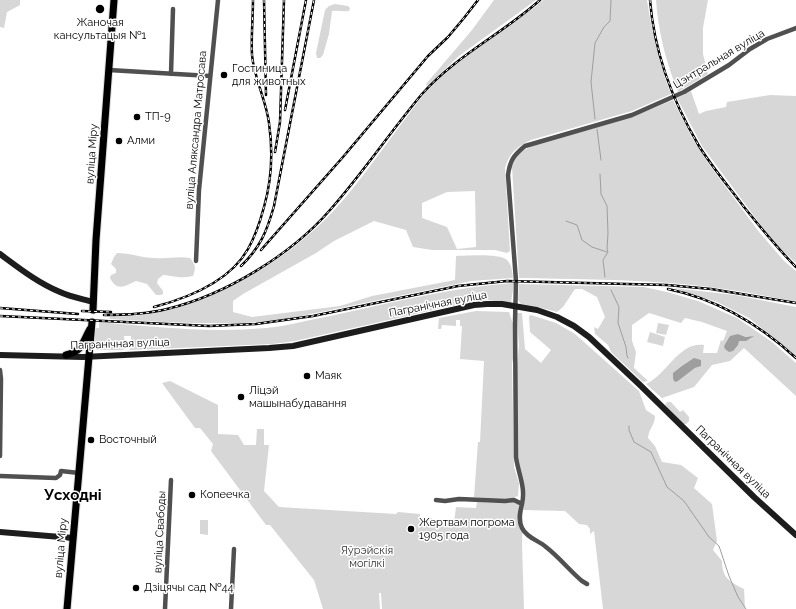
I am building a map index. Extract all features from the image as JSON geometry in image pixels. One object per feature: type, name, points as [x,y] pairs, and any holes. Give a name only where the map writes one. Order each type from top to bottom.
[{"type":"main road","name":"вуліца Міру","points":[[67,609],[93,319],[96,240],[114,0]]},
{"type":"main road","points":[[66,355],[76,352],[80,348],[93,319]]},
{"type":"street","name":"вуліца Аляксандра Матросава","points":[[196,261],[199,190],[218,0]]},
{"type":"street","points":[[171,74],[173,9]]},
{"type":"street","name":"Цэнтральная вуліца","points":[[587,584],[545,546],[529,537],[520,523],[524,489],[516,457],[516,281],[508,175],[509,166],[514,155],[525,146],[632,115],[684,92],[767,39],[796,28]]},
{"type":"street","points":[[109,70],[210,76]]},
{"type":"street","points":[[0,254],[22,270],[62,293],[93,302]]},
{"type":"street","name":"Пагранічная вуліца","points":[[1,357],[66,355],[89,356],[274,348],[293,346],[474,305],[487,304],[515,306],[537,310],[557,317],[574,326],[589,337],[754,497],[796,535]]},
{"type":"street","points":[[0,370],[0,456]]},
{"type":"street","points":[[0,476],[56,478],[62,471],[79,473]]},
{"type":"street","name":"вуліца Свабоды","points":[[165,609],[172,480]]},
{"type":"street","points":[[436,500],[459,498],[505,501],[514,500],[522,504]]},
{"type":"street","points":[[0,532],[73,538]]},
{"type":"street","points":[[231,609],[234,549]]},
{"type":"green space","points":[[0,0],[20,0],[20,5],[7,12],[4,28],[0,27]]},
{"type":"green space","points":[[494,0],[536,0],[459,56],[427,86],[426,84],[472,30]]},
{"type":"green space","points":[[543,0],[647,0],[656,48],[671,94],[632,111],[531,140],[515,151],[509,158],[505,168],[510,251],[507,253],[495,250],[432,250],[413,247],[406,230],[374,221],[334,241],[316,253],[243,294],[233,301],[233,312],[252,317],[340,306],[372,296],[455,280],[456,256],[475,255],[497,256],[503,258],[507,260],[512,268],[513,278],[471,281],[277,321],[214,323],[109,319],[110,317],[136,316],[161,312],[186,305],[237,283],[262,269],[285,253],[327,218],[345,198],[426,92],[438,80],[465,58]],"holes":[[[475,191],[476,247],[457,249],[447,227],[422,218],[422,203],[447,192]]]},
{"type":"green space","points":[[656,0],[708,0],[703,28],[703,54],[708,74],[678,92],[663,46]]},
{"type":"green space","points":[[335,4],[348,6],[350,8],[349,11],[332,11],[329,34],[323,55],[320,58],[317,58],[316,53],[325,10],[329,6]]},
{"type":"green space","points":[[691,91],[699,114],[726,107],[727,102],[770,95],[796,96],[796,263],[774,243],[702,146],[677,98]]},
{"type":"green space","points":[[673,100],[691,136],[708,163],[759,232],[785,262],[796,271],[796,302],[733,290],[685,284],[613,280],[519,278],[512,167],[519,154],[540,142],[610,124]]},
{"type":"green space","points":[[117,253],[150,258],[190,258],[195,267],[195,271],[193,276],[188,277],[163,275],[158,279],[157,283],[163,291],[163,294],[156,295],[147,284],[136,281],[122,287],[115,285],[110,278],[111,275],[116,273],[116,269],[111,264]]},
{"type":"green space","points":[[514,283],[511,303],[487,300],[451,306],[295,341],[272,344],[130,350],[127,342],[131,342],[131,336],[124,336],[125,346],[123,350],[96,350],[94,326],[99,328],[99,322],[203,330],[266,328],[292,324],[447,291]]},
{"type":"green space","points":[[519,284],[644,287],[698,301],[737,318],[772,342],[796,363],[796,396],[744,348],[730,361],[712,365],[694,387],[662,398],[646,384],[661,373],[680,353],[687,348],[695,345],[704,345],[703,353],[717,353],[721,340],[723,341],[727,331],[702,322],[685,318],[681,323],[649,313],[632,325],[632,341],[636,352],[634,368],[648,381],[643,382],[611,352],[608,345],[595,334],[594,327],[598,329],[605,317],[597,297],[582,289],[575,289],[563,307],[557,312],[521,304],[518,300]],"holes":[[[738,334],[747,337],[752,335],[739,341],[724,346]],[[701,366],[695,368],[678,381],[673,373]]]},
{"type":"green space","points":[[673,288],[735,295],[796,307],[796,356],[749,318],[717,302]]},
{"type":"green space","points":[[476,311],[509,312],[513,324],[515,347],[512,364],[514,467],[519,483],[518,496],[513,498],[496,500],[474,497],[478,442],[480,442],[484,361],[460,359],[462,326],[460,326],[460,320],[456,320],[456,326],[442,325],[441,329],[438,329],[439,318]]},
{"type":"green space","name":"Яўрэйскія могілкі","points":[[517,313],[522,313],[525,349],[541,363],[551,350],[530,332],[529,316],[531,315],[556,323],[575,334],[639,391],[646,410],[655,416],[648,438],[655,446],[662,462],[681,465],[698,478],[694,488],[712,504],[717,541],[713,550],[722,561],[723,572],[728,579],[744,589],[745,609],[603,609],[594,531],[590,534],[590,529],[587,525],[579,524],[565,511],[523,510],[522,543],[524,609],[382,609],[381,593],[379,593],[380,609],[323,609],[314,580],[270,525],[266,525],[211,451],[213,444],[200,428],[195,428],[162,383],[170,381],[218,405],[218,434],[238,435],[244,445],[256,445],[257,429],[264,429],[264,445],[269,445],[264,491],[279,507],[420,514],[420,518],[432,518],[432,522],[454,523],[456,507],[476,508],[477,502],[504,503],[523,500],[517,466],[517,366],[519,346]]},
{"type":"green space","points":[[658,323],[669,325],[666,335],[656,333]]},
{"type":"green space","points":[[650,332],[665,337],[663,346],[647,342]]},
{"type":"green space","points":[[667,402],[671,402],[680,412],[683,410],[689,417],[689,421],[686,424],[683,424],[665,405]]},
{"type":"green space","points":[[200,520],[208,520],[208,535],[200,534]]},
{"type":"shaded area","points":[[738,334],[746,337],[754,336],[746,341],[739,341],[738,345],[733,351],[729,352],[724,346],[730,336]]},
{"type":"shaded area","points":[[694,358],[701,360],[701,366],[695,368],[675,382],[673,379],[673,373]]},
{"type":"waterway","points":[[595,119],[591,82],[595,43],[604,27],[610,21],[611,0]]},
{"type":"waterway","points":[[597,129],[601,160]]},
{"type":"waterway","points":[[600,174],[601,194],[607,206],[608,252],[603,260],[605,277]]},
{"type":"waterway","points":[[566,221],[577,225],[582,240],[592,247],[607,252]]},
{"type":"waterway","points":[[611,290],[619,307],[618,323],[628,358]]},
{"type":"waterway","points":[[629,426],[634,442],[651,452],[667,487],[684,501],[709,537],[719,546],[729,576],[738,597],[746,609]]},
{"type":"railway","points":[[154,307],[194,293],[219,279],[240,260],[248,249],[259,223],[269,186],[271,144],[267,114],[253,64],[253,0]]},
{"type":"railway","points":[[264,0],[266,95]]},
{"type":"railway","points":[[275,152],[280,122],[284,0]]},
{"type":"railway","points":[[285,110],[306,0]]},
{"type":"railway","points":[[241,266],[253,253],[262,239],[274,206],[314,0]]},
{"type":"railway","points":[[261,250],[343,157],[428,56],[448,37],[478,0]]},
{"type":"railway","points":[[104,315],[152,312],[189,303],[234,283],[277,257],[314,227],[330,210],[354,182],[410,108],[436,80],[465,56],[510,24],[540,0]]},
{"type":"railway","points":[[650,0],[652,19],[660,57],[666,76],[681,112],[699,146],[709,162],[744,207],[796,267]]},
{"type":"railway","points":[[0,316],[209,326],[256,324],[313,316],[458,286],[507,281],[667,285],[711,289],[796,303]]},
{"type":"railway","points":[[668,289],[704,299],[737,315],[753,324],[796,358]]},
{"type":"railway","points":[[0,308],[78,314]]},
{"type":"railway","points":[[82,311],[111,312]]},
{"type":"place","name":"Жаночая кансультацыя №1","points":[[100,9]]},
{"type":"place","name":"Гостиница для животных","points":[[224,75]]},
{"type":"place","name":"ТП-9","points":[[137,117]]},
{"type":"place","name":"Алми","points":[[119,141]]},
{"type":"place","name":"Маяк","points":[[307,376]]},
{"type":"place","name":"Ліцэй машынабудавання","points":[[241,397]]},
{"type":"place","name":"Восточный","points":[[91,440]]},
{"type":"place","name":"Копеечка","points":[[192,495]]},
{"type":"place","name":"Жертвам погрома 1905 года","points":[[411,529]]},
{"type":"place","name":"Дзіцячы сад №44","points":[[136,588]]},
{"type":"district","name":"Усходні","points":[[73,495]]}]
